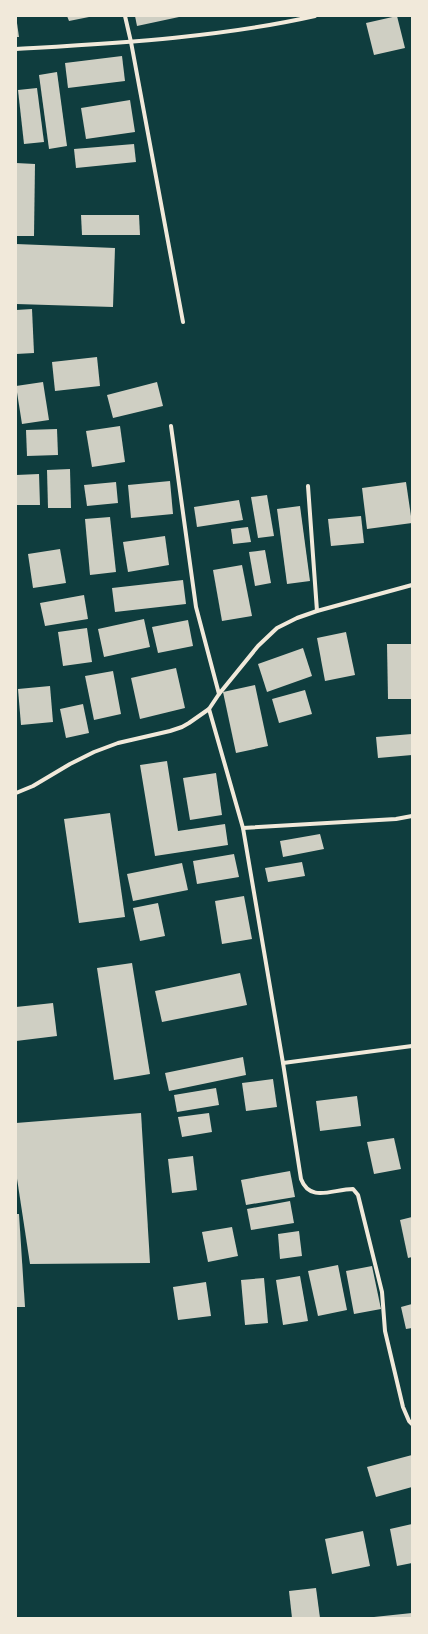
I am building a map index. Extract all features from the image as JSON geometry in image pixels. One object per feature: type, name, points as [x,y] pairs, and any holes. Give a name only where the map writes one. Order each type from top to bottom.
[{"type":"street","points":[[125,16],[183,322]]},
{"type":"street","points":[[288,16],[290,21]]},
{"type":"street","points":[[16,49],[131,42],[213,33],[314,16]]},
{"type":"street","points":[[171,426],[196,607],[219,694]]},
{"type":"street","points":[[308,486],[317,611]]},
{"type":"street","points":[[16,793],[33,786],[70,764],[94,752],[118,743],[182,727],[209,709],[219,694],[258,646],[277,628],[297,618],[317,611],[412,585]]},
{"type":"street","points":[[209,709],[243,828],[283,1062],[301,1179],[309,1192],[316,1193],[353,1189],[358,1195],[382,1292],[385,1331],[401,1400],[409,1421],[412,1424]]},
{"type":"street","points":[[243,828],[396,819],[412,816]]},
{"type":"street","points":[[283,1062],[412,1046]]},
{"type":"building","points":[[16,16],[19,37],[16,37]]},
{"type":"building","points":[[67,16],[89,16],[89,17],[69,21]]},
{"type":"building","points":[[135,16],[179,16],[179,17],[137,26]]},
{"type":"building","points":[[397,16],[405,48],[374,55],[366,23]]},
{"type":"building","points":[[122,56],[125,81],[68,88],[65,63]]},
{"type":"building","points":[[57,72],[67,146],[49,149],[39,75]]},
{"type":"building","points":[[37,88],[44,142],[24,144],[18,90]]},
{"type":"building","points":[[130,100],[135,132],[86,139],[81,108]]},
{"type":"building","points":[[134,144],[136,162],[76,168],[74,149]]},
{"type":"building","points":[[16,163],[35,164],[34,236],[16,236]]},
{"type":"building","points":[[81,215],[139,215],[140,235],[82,235]]},
{"type":"building","points":[[16,244],[115,248],[113,307],[16,304]]},
{"type":"building","points":[[32,309],[34,353],[16,354],[16,310]]},
{"type":"building","points":[[97,357],[100,386],[55,391],[52,362]]},
{"type":"building","points":[[43,382],[49,420],[22,424],[16,386]]},
{"type":"building","points":[[157,382],[163,406],[113,418],[107,395]]},
{"type":"building","points":[[120,426],[125,462],[92,467],[86,431]]},
{"type":"building","points":[[57,429],[58,455],[27,456],[26,430]]},
{"type":"building","points":[[70,469],[71,508],[48,508],[47,470]]},
{"type":"building","points":[[39,474],[40,505],[16,505],[16,475]]},
{"type":"building","points":[[170,481],[173,514],[131,518],[128,485]]},
{"type":"building","points":[[116,482],[118,503],[87,506],[84,485]]},
{"type":"building","points":[[406,482],[412,523],[367,529],[362,488]]},
{"type":"building","points":[[267,495],[274,536],[258,538],[251,497]]},
{"type":"building","points":[[239,500],[243,520],[197,527],[194,507]]},
{"type":"building","points":[[300,506],[310,581],[287,584],[277,509]]},
{"type":"building","points":[[361,516],[364,543],[331,546],[328,519]]},
{"type":"building","points":[[110,517],[116,572],[90,575],[85,519]]},
{"type":"building","points":[[248,527],[251,542],[233,544],[231,529]]},
{"type":"building","points":[[165,536],[169,565],[128,572],[123,542]]},
{"type":"building","points":[[60,549],[66,583],[33,588],[28,554]]},
{"type":"building","points":[[265,550],[271,583],[255,586],[249,552]]},
{"type":"building","points":[[242,565],[252,616],[222,621],[213,570]]},
{"type":"building","points":[[183,580],[186,604],[115,612],[112,588]]},
{"type":"building","points":[[84,595],[88,619],[45,626],[40,603]]},
{"type":"building","points":[[144,619],[150,647],[104,657],[98,629]]},
{"type":"building","points":[[188,620],[193,646],[158,653],[152,627]]},
{"type":"building","points":[[87,628],[92,662],[63,666],[58,632]]},
{"type":"building","points":[[346,632],[355,675],[325,681],[317,638]]},
{"type":"building","points":[[387,644],[412,644],[412,699],[388,699]]},
{"type":"building","points":[[303,648],[312,676],[267,692],[258,664]]},
{"type":"building","points":[[176,668],[185,708],[140,719],[131,678]]},
{"type":"building","points":[[113,671],[121,714],[94,720],[85,676]]},
{"type":"building","points":[[255,685],[268,746],[236,753],[223,692]]},
{"type":"building","points":[[50,686],[53,722],[21,725],[18,689]]},
{"type":"building","points":[[305,690],[312,714],[279,723],[272,699]]},
{"type":"building","points":[[83,704],[89,733],[66,738],[60,709]]},
{"type":"building","points":[[412,734],[412,755],[378,758],[376,737]]},
{"type":"building","points":[[167,761],[178,831],[225,824],[228,845],[155,856],[140,765]]},
{"type":"building","points":[[216,773],[222,815],[190,820],[183,778]]},
{"type":"building","points":[[110,813],[125,917],[79,923],[64,819]]},
{"type":"building","points":[[320,834],[324,849],[283,857],[280,841]]},
{"type":"building","points":[[234,854],[239,877],[197,884],[193,861]]},
{"type":"building","points":[[302,862],[305,876],[268,882],[265,868]]},
{"type":"building","points":[[182,863],[188,890],[133,901],[127,874]]},
{"type":"building","points":[[244,896],[252,939],[222,944],[215,901]]},
{"type":"building","points":[[158,903],[165,936],[140,941],[133,908]]},
{"type":"building","points":[[132,963],[150,1074],[114,1080],[97,968]]},
{"type":"building","points":[[240,973],[247,1005],[162,1022],[155,991]]},
{"type":"building","points":[[53,1003],[57,1036],[16,1041],[16,1007]]},
{"type":"building","points":[[243,1057],[246,1075],[169,1091],[165,1073]]},
{"type":"building","points":[[273,1079],[277,1107],[246,1111],[242,1083]]},
{"type":"building","points":[[216,1088],[219,1105],[177,1112],[174,1095]]},
{"type":"building","points":[[357,1096],[361,1126],[320,1131],[316,1101]]},
{"type":"building","points":[[141,1113],[150,1263],[30,1264],[16,1172],[16,1123]]},
{"type":"building","points":[[209,1113],[212,1132],[182,1137],[178,1117]]},
{"type":"building","points":[[394,1138],[401,1169],[374,1174],[367,1142]]},
{"type":"building","points":[[193,1156],[197,1190],[172,1193],[168,1159]]},
{"type":"building","points":[[290,1171],[295,1197],[246,1205],[241,1180]]},
{"type":"building","points":[[290,1201],[294,1223],[251,1230],[247,1209]]},
{"type":"building","points":[[16,1214],[19,1214],[25,1307],[16,1307]]},
{"type":"building","points":[[412,1217],[412,1257],[408,1258],[400,1220]]},
{"type":"building","points":[[232,1227],[238,1256],[208,1262],[202,1232]]},
{"type":"building","points":[[299,1231],[302,1256],[280,1259],[278,1234]]},
{"type":"building","points":[[338,1265],[347,1310],[318,1316],[308,1271]]},
{"type":"building","points":[[372,1266],[381,1309],[354,1314],[346,1271]]},
{"type":"building","points":[[300,1276],[308,1321],[283,1325],[276,1280]]},
{"type":"building","points":[[264,1278],[268,1323],[245,1325],[241,1280]]},
{"type":"building","points":[[206,1282],[211,1316],[178,1320],[173,1287]]},
{"type":"building","points":[[412,1304],[412,1328],[406,1329],[401,1307]]},
{"type":"building","points":[[412,1455],[412,1487],[376,1497],[367,1467]]},
{"type":"building","points":[[412,1524],[412,1563],[397,1566],[390,1529]]},
{"type":"building","points":[[363,1531],[370,1566],[332,1574],[325,1539]]},
{"type":"building","points":[[316,1588],[320,1618],[292,1618],[289,1591]]},
{"type":"building","points":[[412,1613],[412,1618],[374,1618],[374,1617]]}]
